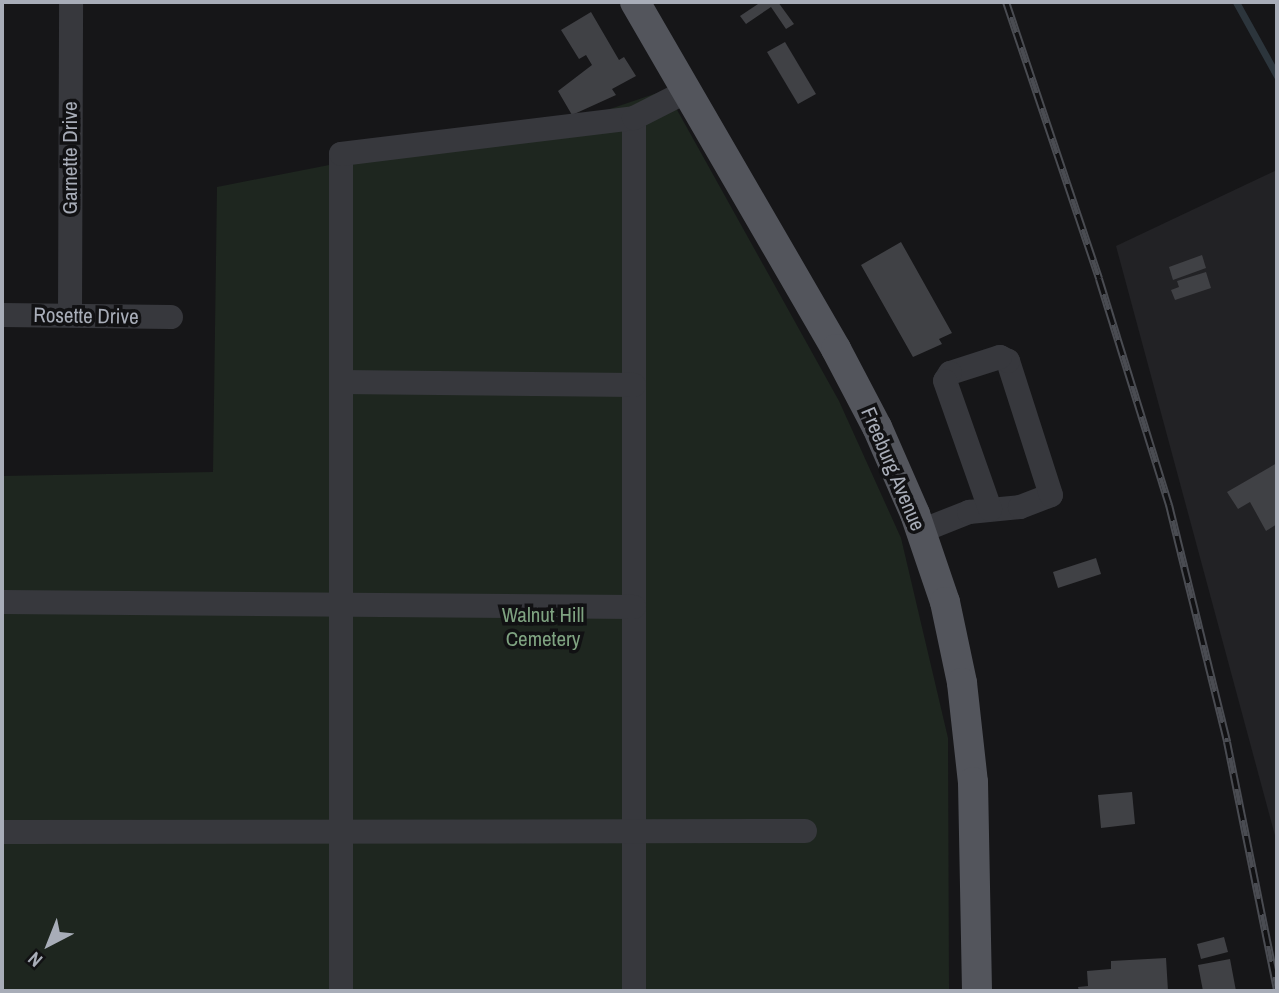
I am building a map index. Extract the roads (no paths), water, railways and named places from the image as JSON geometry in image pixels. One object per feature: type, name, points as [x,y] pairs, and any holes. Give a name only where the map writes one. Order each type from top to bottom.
[{"type":"main road","name":"Freeburg Avenue","points":[[635,2],[853,382],[920,531],[945,602],[962,684],[974,782],[977,991]]},
{"type":"street","name":"Garnette Drive","points":[[70,315],[71,2]]},
{"type":"street","points":[[341,991],[341,154],[634,118],[687,92]]},
{"type":"street","points":[[634,118],[634,991]]},
{"type":"street","name":"Rosette Drive","points":[[2,315],[171,317]]},
{"type":"street","points":[[920,531],[990,509],[1020,507],[1051,495],[1053,489],[1008,361],[1000,357],[950,373],[945,382],[990,509]]},
{"type":"street","points":[[341,382],[634,385]]},
{"type":"street","points":[[2,602],[634,607]]},
{"type":"street","points":[[2,832],[806,831]]},
{"type":"waterway","points":[[1236,2],[1277,76]]},
{"type":"railway","points":[[1006,2],[1099,279],[1169,505],[1227,742],[1277,989]]},
{"type":"park label","name":"Walnut Hill Cemetery","points":[[543,627]]}]
